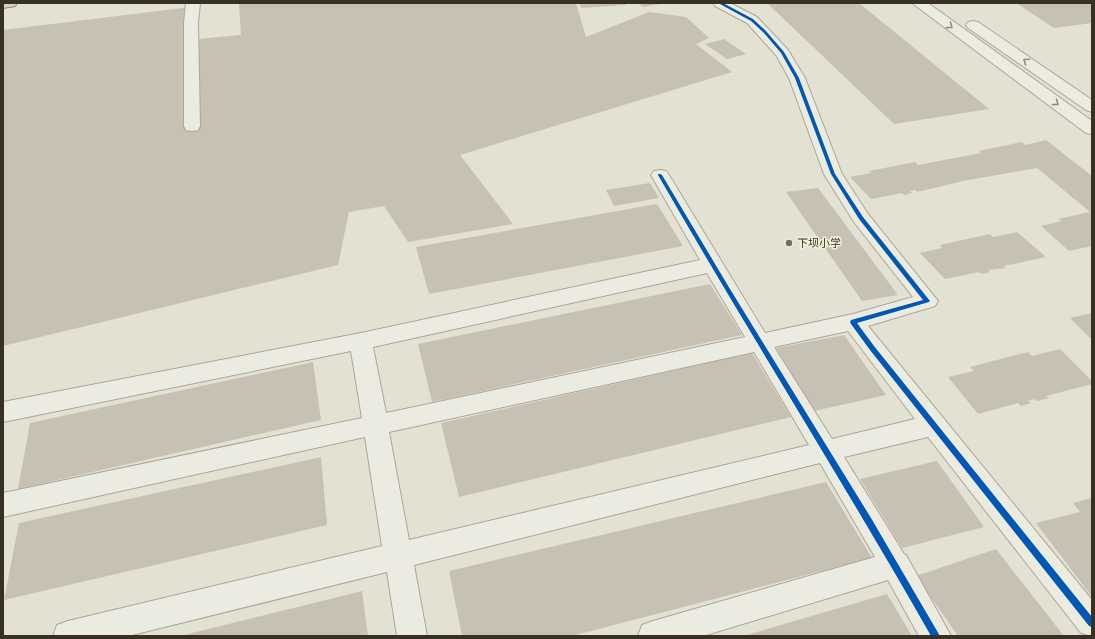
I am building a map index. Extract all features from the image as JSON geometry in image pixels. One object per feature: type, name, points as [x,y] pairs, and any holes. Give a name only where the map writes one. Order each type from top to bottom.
[{"type":"highway","points":[[3,4],[10,3]]},
{"type":"street","points":[[192,126],[191,23],[193,3]]},
{"type":"street","points":[[3,505],[759,343],[853,322],[927,301],[861,218],[834,174],[797,78],[784,53],[752,20],[720,3]]},
{"type":"street","points":[[919,3],[1092,129]]},
{"type":"street","points":[[942,3],[1092,107]]},
{"type":"street","points":[[660,175],[711,265],[896,564],[936,636]]},
{"type":"street","points":[[3,412],[361,341],[711,265]]},
{"type":"street","points":[[853,322],[872,348],[1092,623]]},
{"type":"street","points":[[361,341],[412,636]]},
{"type":"street","points":[[68,636],[934,425]]},
{"type":"street","points":[[653,636],[896,564]]},
{"type":"building","points":[[239,3],[576,3],[586,37],[649,12],[686,17],[709,38],[696,44],[732,72],[460,155],[513,224],[408,242],[384,206],[349,212],[338,265],[3,346],[3,30],[199,6],[198,39],[241,35]]},
{"type":"building","points":[[579,3],[625,3],[626,5],[581,8]]},
{"type":"building","points":[[638,3],[660,3],[660,4],[643,7]]},
{"type":"building","points":[[767,3],[859,3],[989,109],[894,124]]},
{"type":"building","points":[[1016,3],[1092,3],[1092,23],[1054,28]]},
{"type":"building","points":[[724,39],[746,54],[727,59],[705,44]]},
{"type":"building","points":[[1046,140],[1092,176],[1092,246],[1069,251],[1041,226],[1062,221],[1058,219],[1090,212],[1037,168],[963,181],[917,192],[916,190],[910,191],[912,193],[904,195],[902,193],[871,199],[850,177],[871,173],[869,171],[915,162],[918,165],[981,153],[979,151],[1022,142],[1025,145]]},
{"type":"building","points":[[650,183],[659,198],[614,206],[606,190]]},
{"type":"building","points":[[818,188],[898,295],[862,301],[786,192]]},
{"type":"building","points":[[657,204],[683,246],[429,294],[416,247]]},
{"type":"building","points":[[1017,232],[1046,257],[1004,266],[1006,268],[988,270],[990,272],[982,274],[979,272],[945,279],[920,253],[942,248],[940,245],[990,234],[993,237]]},
{"type":"building","points":[[710,284],[742,335],[432,402],[418,344]]},
{"type":"building","points":[[1092,313],[1092,340],[1070,318]]},
{"type":"building","points":[[844,335],[886,395],[814,411],[776,348]]},
{"type":"building","points":[[1060,349],[1092,381],[1092,384],[1046,396],[1049,398],[1037,401],[1035,399],[1028,401],[1031,403],[1021,406],[1018,403],[978,414],[948,377],[974,371],[970,367],[1028,352],[1032,356]]},
{"type":"building","points":[[752,353],[791,417],[459,497],[441,423]]},
{"type":"building","points":[[313,362],[321,420],[18,489],[30,423]]},
{"type":"building","points":[[321,457],[327,525],[4,600],[19,523]]},
{"type":"building","points":[[937,461],[984,527],[902,548],[860,479]]},
{"type":"building","points":[[826,482],[872,558],[572,636],[462,636],[449,571]]},
{"type":"building","points":[[1092,498],[1092,597],[1036,523],[1080,512],[1073,503]]},
{"type":"building","points":[[996,549],[1064,636],[958,636],[916,576]]},
{"type":"building","points":[[362,591],[368,636],[184,636],[184,635]]},
{"type":"building","points":[[887,594],[912,636],[743,636]]},
{"type":"cycle path","points":[[720,3],[752,20],[765,32],[783,53],[797,78],[833,174],[861,218],[927,301],[853,322],[872,348],[1092,623]]},
{"type":"cycle path","points":[[660,175],[868,520],[936,636]]},
{"type":"place","name":"下坝小学","points":[[789,243]]}]
